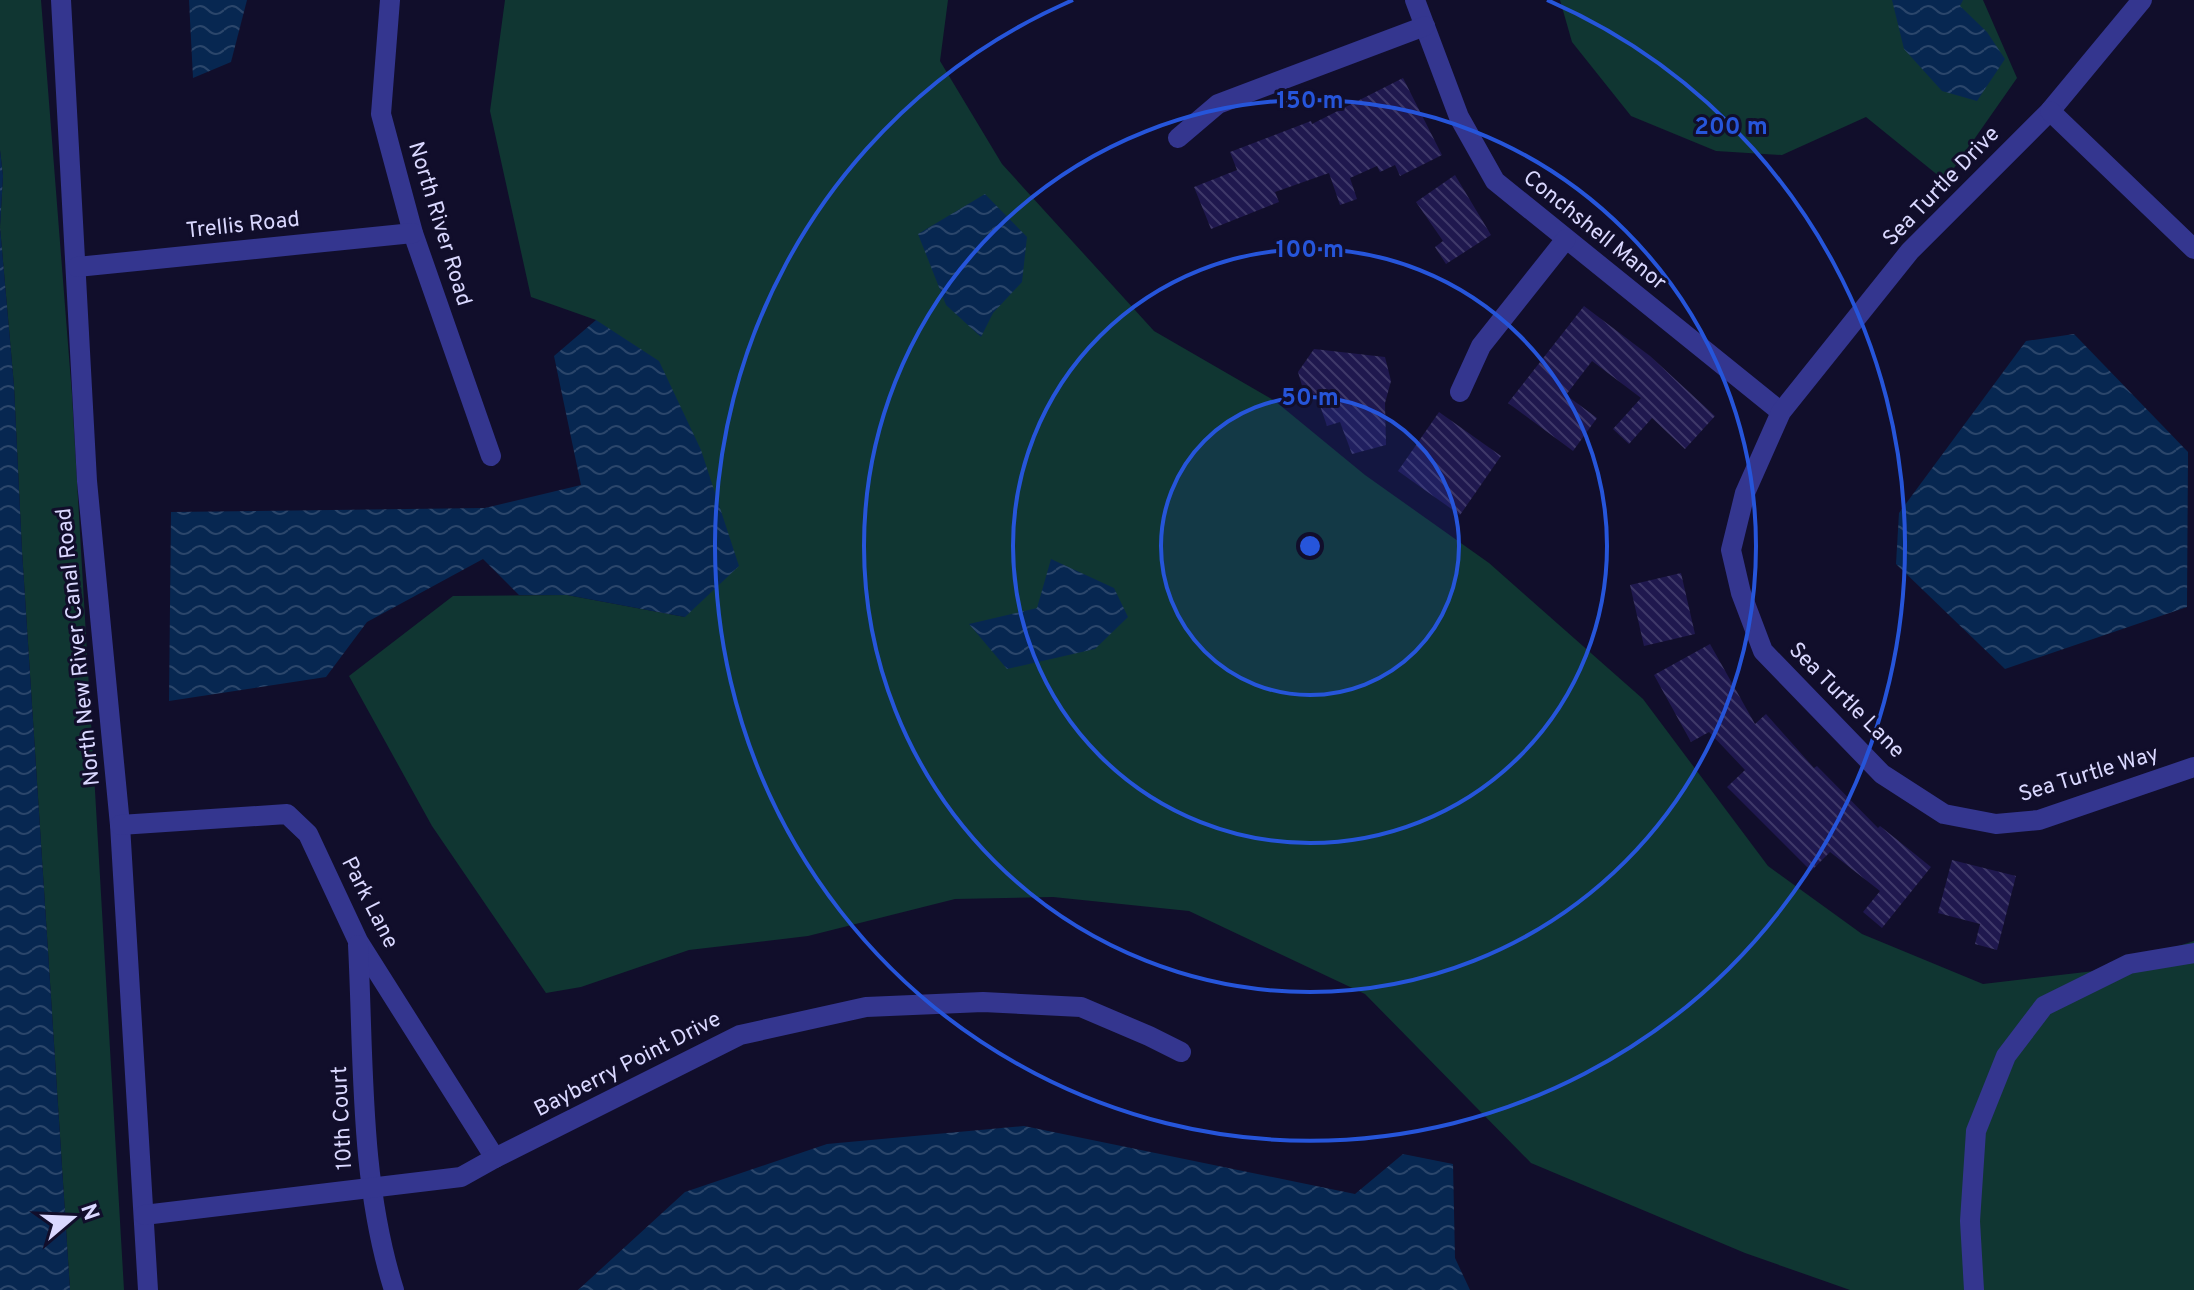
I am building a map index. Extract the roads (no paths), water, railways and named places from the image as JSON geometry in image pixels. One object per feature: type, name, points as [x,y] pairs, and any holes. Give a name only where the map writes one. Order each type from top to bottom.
[{"type":"street","name":"North New River Canal Road","points":[[61,0],[87,481],[120,825],[148,1290]]},
{"type":"street","name":"North River Road","points":[[390,0],[381,114],[413,233],[491,456]]},
{"type":"street","name":"Conchshell Manor","points":[[1415,0],[1459,117],[1495,181],[1781,412]]},
{"type":"street","name":"Sea Turtle Drive","points":[[1781,412],[1910,251],[2050,111],[2142,0]]},
{"type":"street","points":[[1178,138],[1218,104],[1425,26]]},
{"type":"street","points":[[2050,111],[2194,249]]},
{"type":"street","name":"Trellis Road","points":[[77,267],[413,233]]},
{"type":"street","points":[[1460,392],[1481,346],[1566,239]]},
{"type":"street","name":"Sea Turtle Lane","points":[[1781,412],[1745,493],[1731,550],[1741,593],[1763,651],[1882,774],[1944,814],[1996,824]]},
{"type":"street","name":"Sea Turtle Way","points":[[1996,824],[2039,820],[2194,767]]},
{"type":"street","name":"Park Lane","points":[[120,825],[287,814],[308,834],[358,941],[495,1158]]},
{"type":"street","name":"10th Court","points":[[358,941],[370,1187],[394,1290]]},
{"type":"street","points":[[1974,1290],[1970,1221],[1976,1131],[2006,1056],[2044,1006],[2129,964],[2194,953]]},
{"type":"street","name":"Bayberry Point Drive","points":[[144,1215],[461,1177],[740,1035],[866,1007],[983,1002],[1081,1007],[1181,1052]]},
{"type":"water","points":[[189,0],[247,0],[231,62],[193,78]]},
{"type":"water","points":[[1892,0],[1963,0],[1960,6],[1987,32],[2005,59],[1977,101],[1942,91],[1904,49]]},
{"type":"water","points":[[0,150],[3,176],[0,227]]},
{"type":"water","points":[[985,194],[1027,237],[1022,282],[993,313],[981,337],[946,305],[918,234]]},
{"type":"water","points":[[0,227],[14,386],[70,1290],[0,1290]]},
{"type":"water","points":[[596,320],[659,361],[701,450],[739,566],[685,617],[567,595],[519,595],[483,559],[367,622],[326,677],[169,701],[171,512],[485,508],[581,485],[554,356]]},
{"type":"water","points":[[2074,334],[2188,452],[2187,607],[2005,669],[1896,564],[1899,513],[2026,341]]},
{"type":"water","points":[[1051,559],[1114,588],[1128,617],[1095,649],[1007,669],[969,624],[1037,608]]},
{"type":"water","points":[[1024,1126],[1355,1194],[1403,1154],[1453,1164],[1455,1258],[1470,1290],[578,1290],[685,1192],[827,1144]]}]
